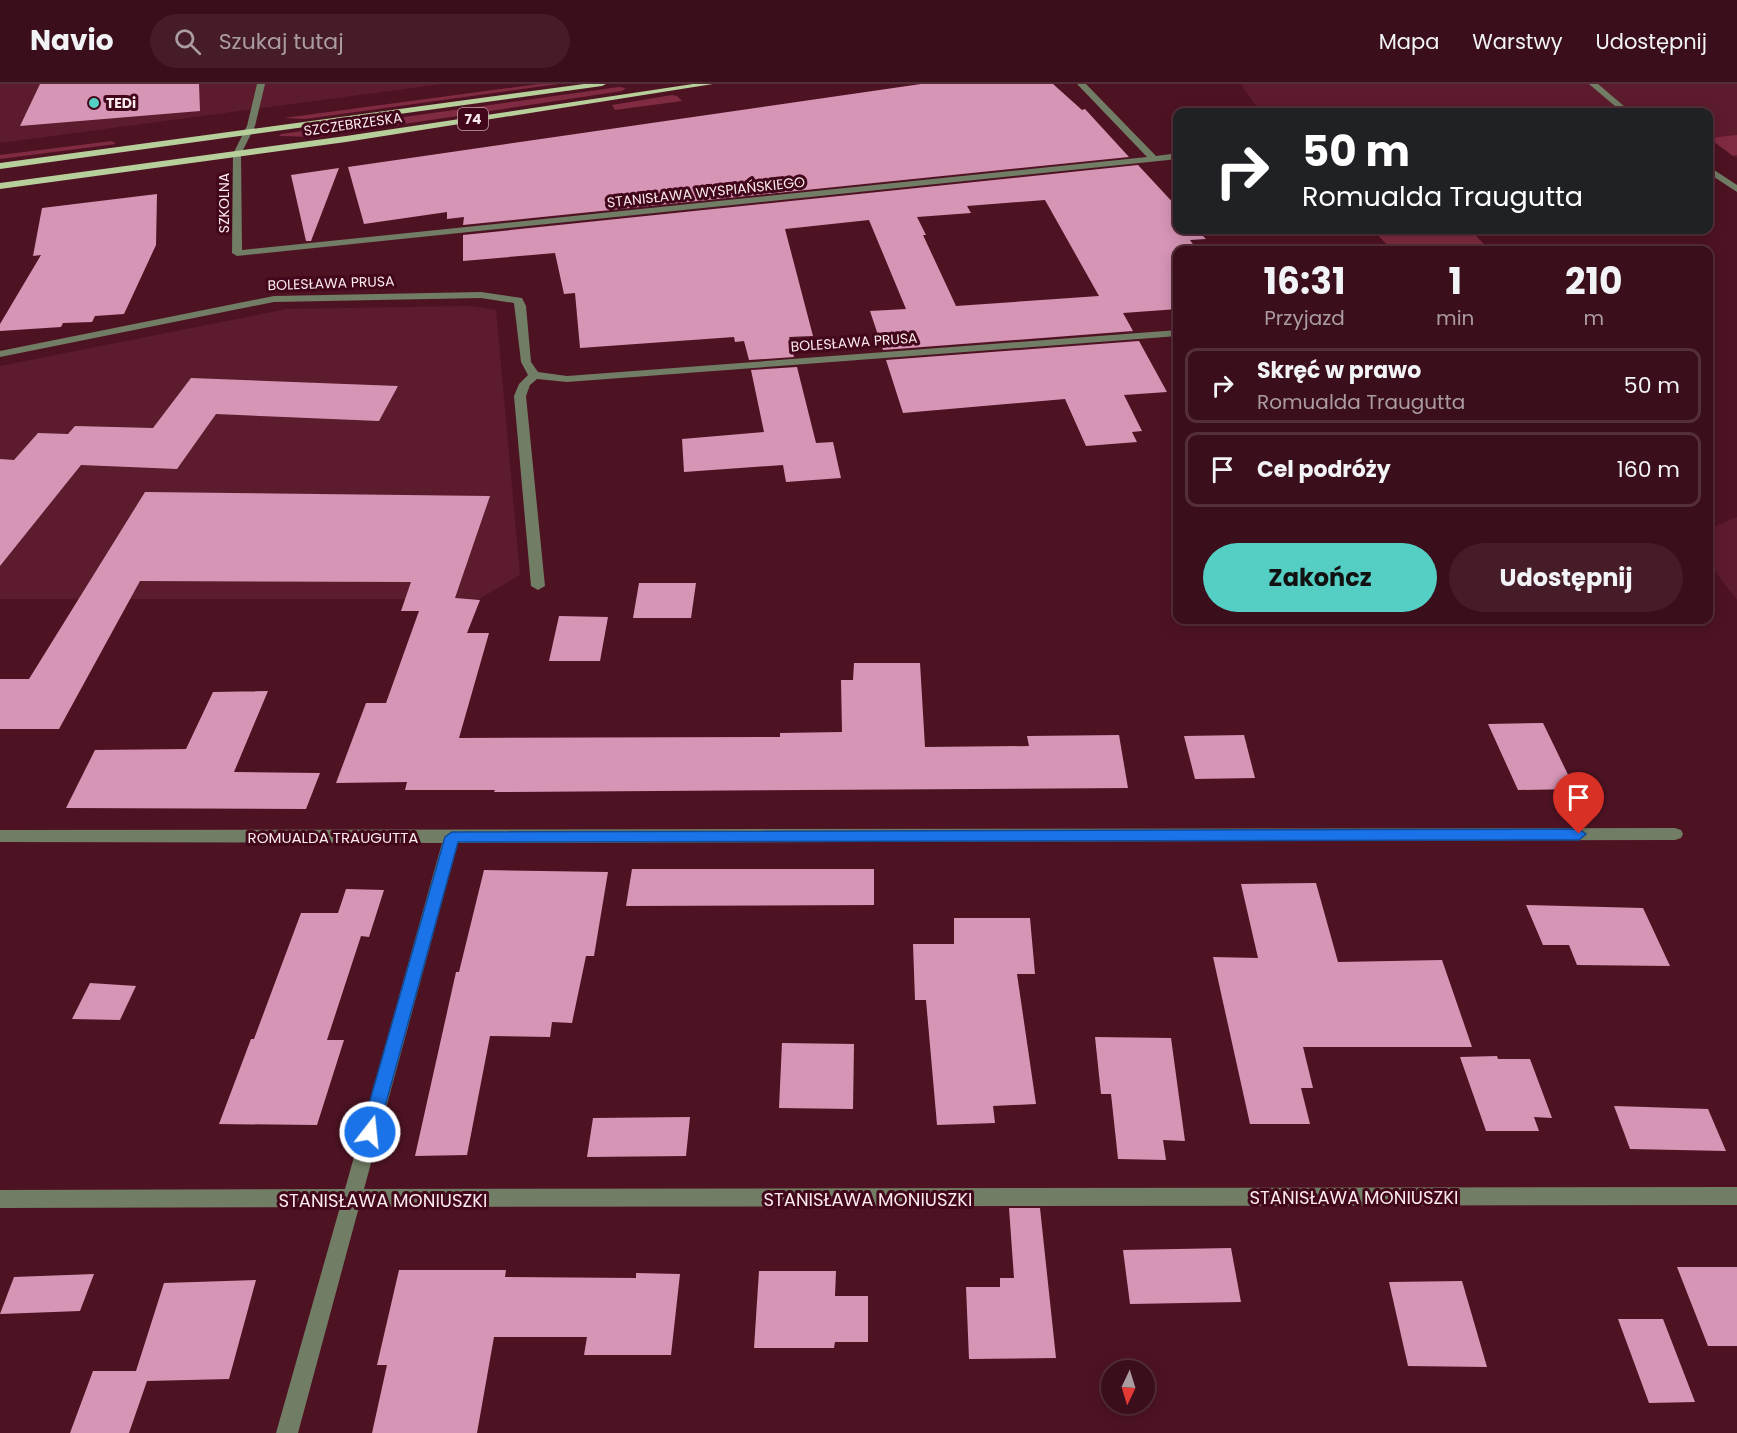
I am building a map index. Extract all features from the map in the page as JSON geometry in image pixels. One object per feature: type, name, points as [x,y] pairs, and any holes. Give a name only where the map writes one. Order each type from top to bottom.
[{"type":"main road","name":"SZCZEBRZESKA","points":[[0,166],[602,84]]},
{"type":"main road","name":"SZCZEBRZESKA","points":[[0,186],[237,154],[709,84]]},
{"type":"street","points":[[237,154],[248,133],[261,84]]},
{"type":"street","points":[[1081,84],[1153,158]]},
{"type":"street","points":[[1593,84],[1622,108]]},
{"type":"street","name":"SZKOLNA","points":[[237,154],[237,253]]},
{"type":"street","name":"STANISŁAWA WYSPIAŃSKIEGO","points":[[237,253],[1173,156]]},
{"type":"street","points":[[1713,173],[1737,189]]},
{"type":"street","name":"BOLESŁAWA PRUSA","points":[[0,354],[274,299],[496,295],[518,300],[521,306],[526,362],[534,375],[567,379],[1173,333]]},
{"type":"street","points":[[534,375],[525,384],[520,396],[538,586]]},
{"type":"street","name":"ROMUALDA TRAUGUTTA","points":[[0,836],[1674,834]]},
{"type":"street","points":[[287,1433],[452,837]]},
{"type":"street","name":"STANISŁAWA MONIUSZKI","points":[[0,1199],[1737,1196]]},
{"type":"shaded area","points":[[0,84],[442,84],[0,143]]},
{"type":"shaded area","points":[[539,84],[558,84],[305,119],[284,118]]},
{"type":"shaded area","points":[[1241,84],[1737,84],[1737,158],[1713,141],[1713,108],[1257,108]]},
{"type":"shaded area","points":[[619,87],[626,88],[622,91],[318,137],[279,136],[281,134]]},
{"type":"shaded area","points":[[672,95],[682,101],[615,110],[612,105]]},
{"type":"shaded area","points":[[1737,135],[1737,155],[1733,156],[1713,141],[1713,138]]},
{"type":"shaded area","points":[[112,141],[116,144],[0,159],[0,155]]},
{"type":"shaded area","points":[[1377,234],[1474,234],[1484,244],[1453,246],[1388,246]]},
{"type":"shaded area","points":[[470,306],[496,310],[520,575],[479,599],[0,599],[0,366],[287,309]]},
{"type":"shaded area","points":[[1737,517],[1737,600],[1713,568],[1713,527]]},
{"type":"building","points":[[40,84],[199,84],[200,111],[20,126]]},
{"type":"building","points":[[921,84],[1053,84],[1082,110],[1085,109],[1129,157],[463,225],[464,217],[447,219],[447,212],[364,224],[348,167]]},
{"type":"building","points":[[1138,165],[1173,203],[1173,234],[1201,234],[1206,239],[1190,240],[1194,246],[1173,246],[1173,309],[1123,313],[1133,331],[883,350],[870,311],[906,309],[869,220],[785,229],[813,336],[789,337],[794,357],[749,360],[744,341],[735,342],[734,337],[580,348],[575,293],[564,294],[555,253],[463,261],[463,235]],"holes":[[[1045,200],[1099,296],[956,306],[917,217],[971,213],[967,206]]]},
{"type":"building","points":[[339,168],[311,241],[306,241],[291,175]]},
{"type":"building","points":[[157,194],[156,245],[124,314],[95,316],[92,322],[63,323],[61,327],[0,331],[0,324],[41,255],[33,256],[42,208]]},
{"type":"building","points":[[1139,341],[1167,392],[1124,395],[1142,431],[1132,432],[1137,442],[1086,446],[1065,399],[903,413],[886,360]]},
{"type":"building","points":[[797,367],[816,443],[833,442],[841,478],[786,482],[783,465],[684,472],[682,439],[764,432],[751,370]]},
{"type":"building","points":[[191,378],[398,386],[379,421],[216,414],[177,469],[81,465],[0,566],[0,459],[14,460],[38,433],[68,434],[75,426],[153,428]]},
{"type":"building","points":[[145,492],[490,496],[455,598],[480,600],[467,633],[489,633],[459,738],[780,737],[780,733],[842,732],[841,680],[853,680],[854,663],[920,663],[925,747],[1029,746],[1027,736],[1119,735],[1128,788],[494,792],[495,790],[405,790],[407,782],[336,783],[366,703],[386,703],[419,611],[401,611],[411,582],[140,581],[59,729],[0,729],[0,679],[29,679]]},
{"type":"building","points":[[639,583],[696,583],[691,618],[633,618]]},
{"type":"building","points":[[559,616],[608,617],[600,661],[549,661]]},
{"type":"building","points":[[268,691],[234,772],[320,773],[306,809],[66,808],[95,750],[186,749],[213,692]]},
{"type":"building","points":[[1543,723],[1575,789],[1518,790],[1488,724]]},
{"type":"building","points":[[1244,735],[1255,778],[1195,779],[1184,736]]},
{"type":"building","points":[[632,869],[874,869],[874,905],[626,906]]},
{"type":"building","points":[[484,870],[608,872],[594,956],[586,956],[572,1023],[552,1022],[550,1037],[490,1036],[467,1155],[415,1156],[456,972],[459,972]]},
{"type":"building","points":[[1316,883],[1338,962],[1442,960],[1472,1047],[1303,1047],[1313,1088],[1301,1088],[1310,1124],[1250,1124],[1213,957],[1258,958],[1241,884]]},
{"type":"building","points":[[346,889],[384,890],[369,937],[361,936],[327,1040],[344,1040],[317,1125],[219,1124],[251,1039],[254,1039],[301,913],[338,913]]},
{"type":"building","points":[[1526,905],[1643,908],[1670,966],[1577,965],[1569,945],[1543,945]]},
{"type":"building","points":[[954,918],[1030,918],[1035,974],[1017,974],[1036,1104],[993,1106],[995,1123],[937,1125],[926,1000],[915,1000],[913,944],[954,944]]},
{"type":"building","points":[[90,983],[136,986],[120,1020],[72,1019]]},
{"type":"building","points":[[1095,1037],[1171,1038],[1185,1141],[1163,1140],[1166,1160],[1118,1159],[1111,1094],[1101,1094]]},
{"type":"building","points":[[782,1043],[854,1044],[853,1109],[779,1108]]},
{"type":"building","points":[[1497,1056],[1498,1059],[1530,1059],[1552,1118],[1534,1117],[1539,1131],[1486,1131],[1460,1057]]},
{"type":"building","points":[[1614,1106],[1708,1109],[1726,1151],[1630,1149]]},
{"type":"building","points":[[690,1117],[686,1156],[587,1157],[593,1118]]},
{"type":"building","points":[[1009,1208],[1040,1208],[1056,1358],[969,1359],[966,1287],[1000,1287],[1000,1278],[1014,1278]]},
{"type":"building","points":[[1231,1248],[1241,1302],[1130,1304],[1123,1250]]},
{"type":"building","points":[[1677,1267],[1737,1267],[1737,1346],[1708,1346]]},
{"type":"building","points":[[399,1270],[506,1270],[505,1277],[636,1278],[636,1273],[680,1274],[671,1355],[584,1355],[587,1337],[494,1337],[477,1433],[372,1433],[387,1365],[377,1365]]},
{"type":"building","points":[[759,1271],[836,1271],[835,1296],[868,1296],[868,1342],[835,1342],[834,1348],[754,1348]]},
{"type":"building","points":[[94,1274],[80,1311],[0,1314],[14,1277]]},
{"type":"building","points":[[256,1280],[229,1379],[147,1381],[129,1433],[70,1433],[93,1371],[136,1371],[164,1283]]},
{"type":"building","points":[[1462,1281],[1487,1367],[1408,1366],[1389,1282]]},
{"type":"building","points":[[1618,1319],[1663,1319],[1695,1402],[1649,1403]]},
{"type":"place","name":"TEDi","points":[[94,103]]},
{"type":"route","points":[[370,1132],[452,837],[1579,834]]}]
